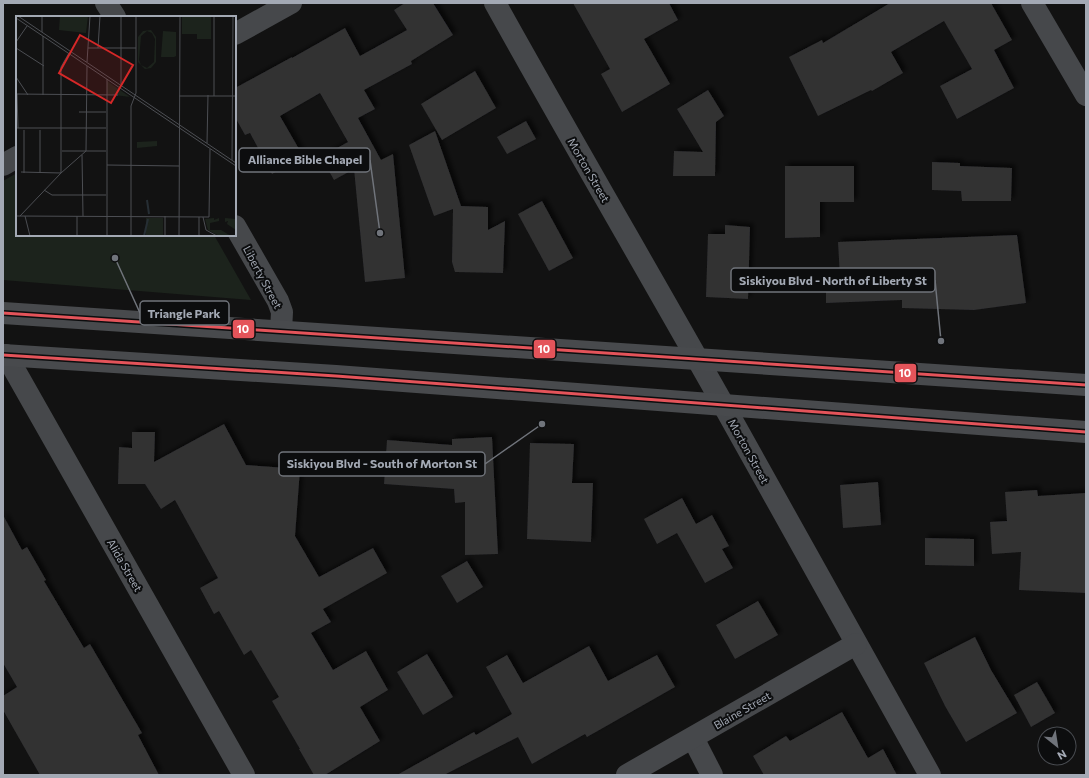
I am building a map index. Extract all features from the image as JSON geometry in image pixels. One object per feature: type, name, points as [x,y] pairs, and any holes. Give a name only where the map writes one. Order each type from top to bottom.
[{"type":"main road","points":[[3,313],[1086,385]]},
{"type":"main road","points":[[4,355],[344,377],[1086,432]]},
{"type":"street","points":[[106,3],[113,16]]},
{"type":"street","points":[[236,33],[291,3]]},
{"type":"street","name":"Morton Street","points":[[495,3],[582,159],[698,360],[930,775]]},
{"type":"street","points":[[1032,3],[1086,95]]},
{"type":"street","points":[[3,165],[16,158]]},
{"type":"street","name":"Liberty Street","points":[[236,228],[278,301],[282,312],[281,331]]},
{"type":"street","name":"Alida Street","points":[[4,355],[244,775]]},
{"type":"street","name":"Blaine Street","points":[[627,775],[856,644]]},
{"type":"street","points":[[692,738],[712,775]]},
{"type":"shaded area","points":[[16,174],[16,236],[215,236],[251,300],[3,280],[3,181]]},
{"type":"building","points":[[405,3],[433,3],[453,35],[411,61],[412,64],[364,90],[375,109],[358,118],[381,160],[393,154],[405,278],[365,282],[354,169],[334,180],[321,157],[348,142],[320,93],[280,116],[303,156],[272,174],[250,133],[245,135],[236,119],[236,87],[345,28],[360,56],[407,30],[394,10]]},
{"type":"building","points":[[573,3],[669,3],[678,20],[644,39],[670,84],[622,112],[601,74],[610,69]]},
{"type":"building","points":[[890,3],[991,3],[1012,40],[994,50],[1014,88],[957,119],[940,86],[972,69],[944,21],[891,52],[903,73],[872,91],[871,90],[818,116],[789,57],[822,40],[823,43]]},
{"type":"building","points":[[475,71],[496,108],[442,140],[421,104]]},
{"type":"building","points":[[708,90],[724,116],[716,122],[715,176],[673,176],[674,151],[703,152],[677,109]]},
{"type":"building","points":[[526,121],[536,139],[507,154],[497,137]]},
{"type":"building","points":[[435,131],[461,206],[488,207],[488,230],[505,221],[503,273],[455,272],[452,262],[453,209],[434,216],[409,145]]},
{"type":"building","points":[[932,162],[960,163],[960,166],[1012,168],[1011,201],[962,201],[961,191],[932,190]]},
{"type":"building","points":[[785,166],[854,166],[854,202],[820,202],[820,237],[785,238]]},
{"type":"building","points":[[542,201],[573,258],[549,271],[518,214]]},
{"type":"building","points":[[725,225],[750,227],[748,299],[706,297],[708,234],[725,234]]},
{"type":"building","points":[[1017,235],[1026,303],[974,310],[902,308],[902,300],[826,303],[826,278],[840,277],[838,242]]},
{"type":"building","points":[[224,424],[246,465],[300,469],[295,536],[319,577],[373,548],[387,573],[323,609],[331,622],[311,633],[333,670],[366,651],[388,690],[360,707],[380,741],[325,775],[314,775],[272,701],[279,697],[251,650],[244,655],[219,611],[214,614],[200,588],[218,578],[175,500],[161,509],[145,484],[118,484],[119,447],[132,448],[132,432],[155,432],[154,462]]},
{"type":"building","points":[[492,437],[498,554],[465,555],[465,502],[455,503],[454,489],[384,484],[387,440],[452,445],[452,439]]},
{"type":"building","points":[[530,443],[574,444],[572,483],[593,483],[591,542],[527,539]]},
{"type":"building","points":[[878,482],[881,525],[843,528],[840,485]]},
{"type":"building","points":[[1037,490],[1038,496],[1086,493],[1086,593],[1019,590],[1021,552],[992,554],[990,522],[1007,521],[1005,492]]},
{"type":"building","points":[[682,498],[696,524],[712,515],[729,546],[722,549],[733,568],[705,583],[677,533],[657,544],[644,519]]},
{"type":"building","points":[[3,515],[22,550],[27,547],[46,580],[44,581],[84,648],[90,644],[142,733],[138,735],[159,775],[40,775],[3,710],[3,696],[17,687],[3,663]]},
{"type":"building","points":[[925,538],[974,539],[974,566],[925,565]]},
{"type":"building","points":[[467,561],[483,587],[457,603],[441,576]]},
{"type":"building","points":[[758,601],[778,635],[735,659],[716,625]]},
{"type":"building","points":[[975,637],[991,670],[1017,713],[966,742],[945,706],[924,663]]},
{"type":"building","points":[[589,646],[608,681],[657,655],[675,687],[587,737],[585,734],[532,764],[518,737],[444,775],[397,775],[474,732],[476,735],[512,714],[486,667],[507,655],[523,683]]},
{"type":"building","points":[[427,654],[453,697],[423,715],[397,672]]},
{"type":"building","points":[[1037,682],[1055,713],[1031,727],[1014,695]]},
{"type":"building","points":[[842,712],[868,758],[883,749],[897,775],[764,775],[753,756],[786,736],[790,741]]},
{"type":"transit line","name":"10","points":[[3,313],[1086,385]]},
{"type":"transit line","name":"10","points":[[3,355],[336,376],[1086,432]]},
{"type":"place","name":"Alliance Bible Chapel","points":[[380,233]]},
{"type":"place","name":"Triangle Park","points":[[115,258]]},
{"type":"place","name":"Siskiyou Blvd - North of Liberty St","points":[[941,341]]},
{"type":"place","name":"Siskiyou Blvd - South of Morton St","points":[[542,424]]}]
